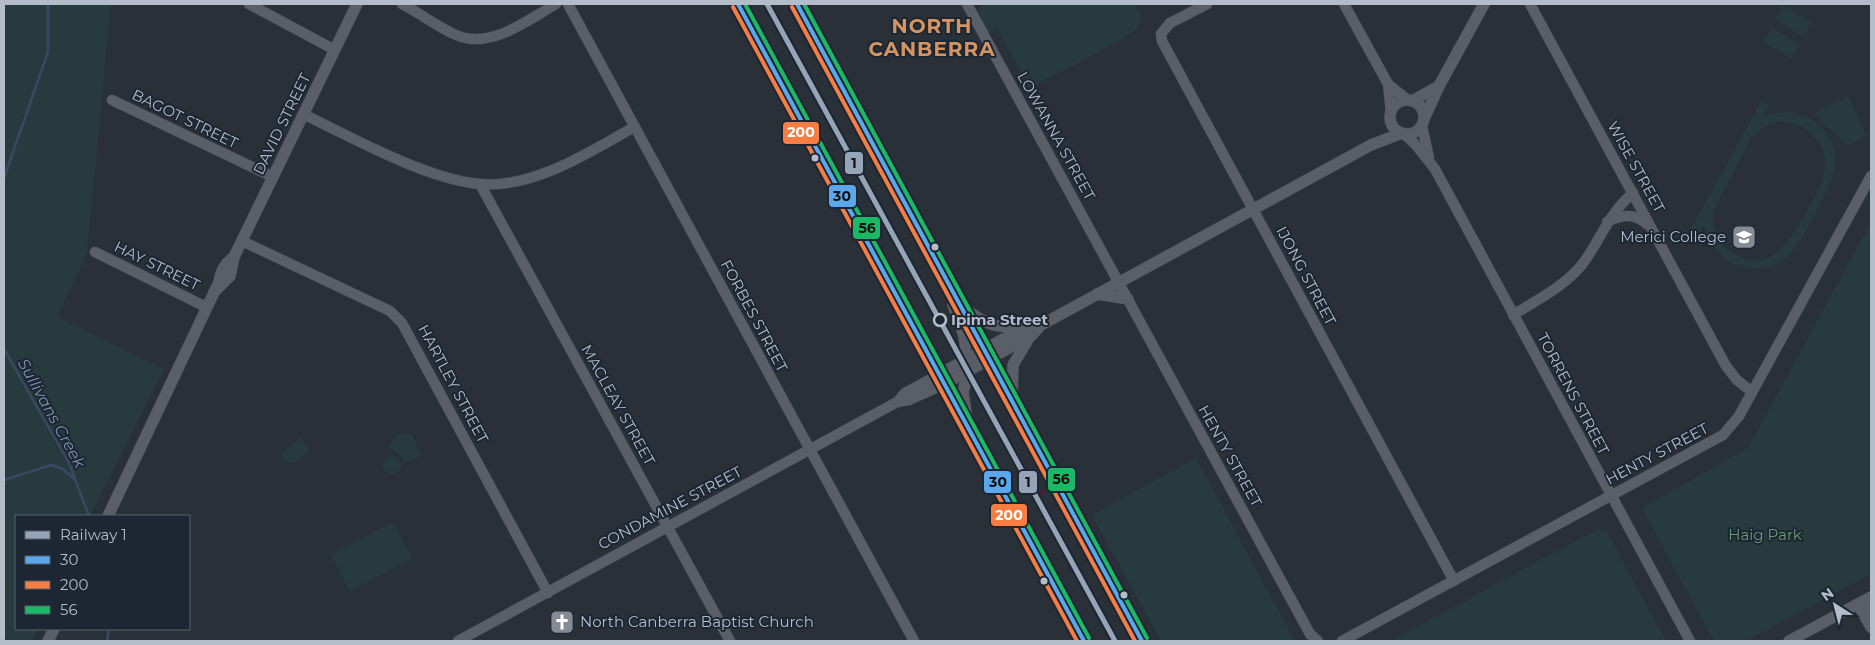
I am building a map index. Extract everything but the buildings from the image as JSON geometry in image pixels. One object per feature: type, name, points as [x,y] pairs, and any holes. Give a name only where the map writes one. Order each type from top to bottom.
[{"type":"highway","points":[[738,4],[945,379],[968,426],[1084,641]]},
{"type":"highway","points":[[797,4],[958,302],[983,354],[1012,402],[1142,641]]},
{"type":"street","points":[[249,4],[335,50]]},
{"type":"street","name":"DAVID STREET","points":[[109,514],[214,292],[221,271],[228,261],[234,257],[357,4]]},
{"type":"street","points":[[402,4],[457,36],[484,39],[515,29],[556,4]]},
{"type":"street","name":"FORBES STREET","points":[[568,4],[914,641]]},
{"type":"street","name":"LOWANNA STREET","points":[[967,4],[1118,282]]},
{"type":"street","name":"IJONG STREET","points":[[1207,4],[1168,25],[1161,34],[1162,41],[1454,581]]},
{"type":"street","points":[[1344,4],[1388,84],[1393,126],[1403,134]]},
{"type":"street","points":[[945,379],[983,354],[1041,325],[1371,145],[1403,134],[1414,133],[1423,123],[1439,86],[1484,4]]},
{"type":"street","name":"WISE STREET","points":[[1530,4],[1726,366],[1737,380],[1752,392]]},
{"type":"street","points":[[1388,84],[1423,110],[1423,123]]},
{"type":"street","points":[[1371,145],[1400,102],[1411,101],[1439,86]]},
{"type":"street","name":"BAGOT STREET","points":[[112,100],[273,177]]},
{"type":"street","points":[[304,114],[436,175],[480,184],[514,181],[544,173],[568,163],[634,127]]},
{"type":"street","name":"TORRENS STREET","points":[[1423,123],[1430,161]]},
{"type":"street","name":"TORRENS STREET","points":[[1403,134],[1430,161],[1690,641]]},
{"type":"street","name":"HENTY STREET","points":[[1342,641],[1723,435],[1734,425],[1871,176]]},
{"type":"street","name":"MACLEAY STREET","points":[[480,184],[730,641]]},
{"type":"street","points":[[1513,314],[1570,276],[1583,263],[1606,222],[1622,202],[1633,193]]},
{"type":"street","points":[[1606,222],[1618,217],[1630,216],[1641,219],[1652,228]]},
{"type":"street","name":"HARTLEY STREET","points":[[242,240],[390,311],[402,323],[548,593]]},
{"type":"street","name":"HAY STREET","points":[[94,252],[206,307]]},
{"type":"street","points":[[945,279],[963,330],[966,366],[963,392],[968,426]]},
{"type":"street","name":"HENTY STREET","points":[[1118,282],[1310,634],[1318,641]]},
{"type":"street","points":[[1097,294],[1128,299]]},
{"type":"street","points":[[958,302],[987,324],[1029,331]]},
{"type":"street","points":[[1012,402],[1013,365],[1029,331]]},
{"type":"street","name":"CONDAMINE STREET","points":[[458,641],[897,402],[909,400],[945,379]]},
{"type":"street","points":[[1864,601],[1871,615]]},
{"type":"street","points":[[1864,601],[1871,628]]},
{"type":"street","points":[[1788,641],[1864,601]]},
{"type":"green space","points":[[4,4],[111,4],[87,254],[57,317],[164,369],[91,515],[15,515],[15,630],[38,630],[32,641],[12,641],[4,638]]},
{"type":"green space","points":[[984,4],[1135,4],[1142,18],[1137,29],[1119,41],[1030,88],[997,28],[991,32],[983,31],[980,23],[982,18],[978,10]]},
{"type":"green space","points":[[1783,6],[1812,22],[1804,36],[1775,20]]},
{"type":"green space","points":[[1771,28],[1800,44],[1792,58],[1763,42]]},
{"type":"green space","points":[[1849,96],[1866,136],[1849,145],[1821,122],[1815,112]]},
{"type":"green space","points":[[1762,100],[1769,104],[1763,117],[1790,112],[1810,119],[1827,135],[1834,146],[1836,159],[1830,184],[1800,241],[1785,259],[1773,266],[1747,269],[1725,258],[1716,249],[1708,238],[1704,225],[1695,240],[1687,236]],"holes":[[[1778,122],[1790,123],[1801,127],[1817,141],[1823,150],[1825,172],[1821,184],[1806,212],[1787,242],[1776,253],[1762,259],[1748,260],[1731,252],[1719,240],[1713,224],[1713,212],[1752,136],[1763,127]]]},
{"type":"green space","name":"Haig Park","points":[[1871,222],[1871,574],[1746,641],[1714,641],[1645,514],[1643,507],[1748,448]]},
{"type":"green space","points":[[412,433],[421,456],[404,463],[401,456],[389,447],[396,435]]},
{"type":"green space","points":[[301,438],[310,451],[294,463],[285,462],[280,455]]},
{"type":"green space","points":[[392,456],[398,459],[401,465],[398,471],[392,474],[386,471],[383,465],[386,459]]},
{"type":"green space","points":[[1196,458],[1295,641],[1161,641],[1092,515]]},
{"type":"green space","points":[[393,522],[412,558],[350,591],[331,555]]},
{"type":"green space","points":[[1598,529],[1607,532],[1666,641],[1391,641]]},
{"type":"waterway","name":"Sullivans Creek","points":[[4,178],[48,52],[48,4]]},
{"type":"waterway","name":"Sullivans Creek","points":[[4,349],[69,463],[89,515]]},
{"type":"waterway","points":[[4,480],[51,465],[63,469],[75,480]]},
{"type":"waterway","name":"Sullivans Creek","points":[[107,641],[109,630]]},
{"type":"rail line","name":"1","points":[[767,4],[1115,641]]},
{"type":"transit line","name":"30","points":[[738,4],[1084,641]]},
{"type":"transit line","name":"56","points":[[745,4],[1089,638]]},
{"type":"transit line","name":"30","points":[[797,4],[1142,641]]},
{"type":"transit line","name":"56","points":[[804,4],[1147,638]]},
{"type":"transit line","name":"200","points":[[733,7],[1077,641]]},
{"type":"transit line","name":"200","points":[[792,7],[1135,641]]},
{"type":"place","name":"Merici College","points":[[1744,237]]},
{"type":"place","name":"Ipima Street","points":[[940,320]]},
{"type":"place","name":"North Canberra Baptist Church","points":[[562,622]]},
{"type":"district","name":"NORTH CANBERRA","points":[[932,38]]}]
